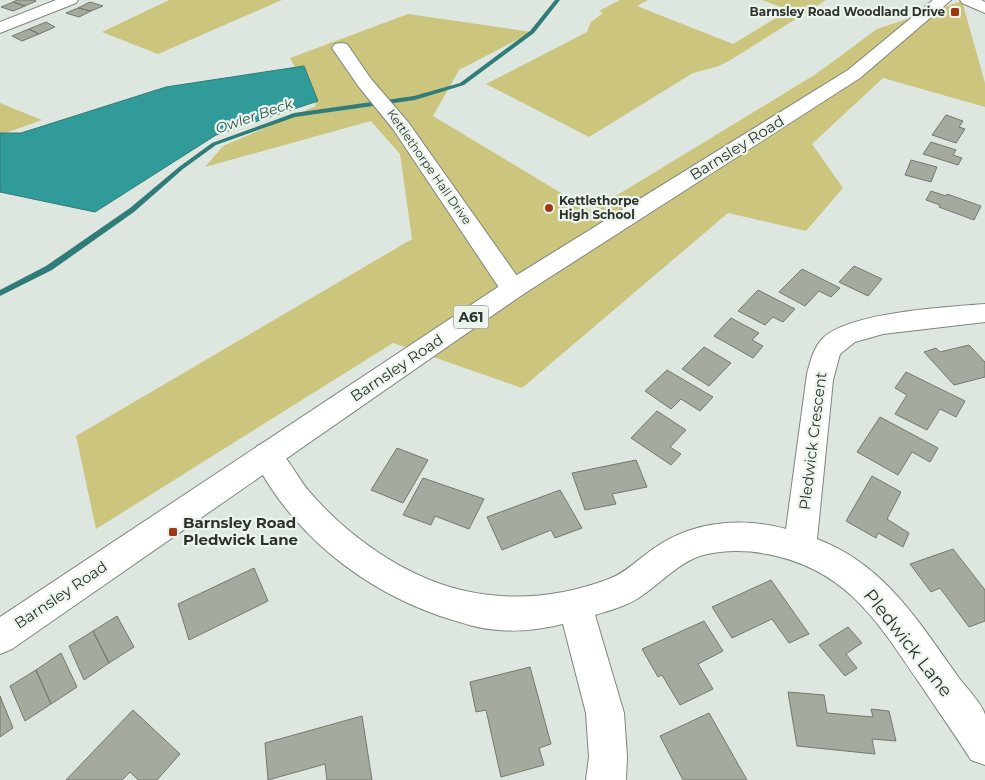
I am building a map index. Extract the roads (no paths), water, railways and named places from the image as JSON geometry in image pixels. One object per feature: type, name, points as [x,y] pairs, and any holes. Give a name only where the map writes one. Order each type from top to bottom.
[{"type":"main road","points":[[0,28],[70,0]]},
{"type":"main road","name":"Barnsley Road","points":[[0,637],[513,289],[854,74],[943,0]]},
{"type":"main road","points":[[968,0],[985,8]]},
{"type":"main road","name":"Kettlethorpe Hall Drive","points":[[341,48],[365,83],[381,100],[513,289]]},
{"type":"main road","name":"Pledwick Crescent","points":[[800,546],[823,360],[835,343],[852,334],[881,325],[985,313]]},
{"type":"main road","name":"Pledwick Lane","points":[[267,455],[297,499],[334,536],[384,575],[439,599],[486,612],[537,613],[576,605],[620,591],[684,547],[718,538],[759,538],[800,546],[837,564],[875,594],[916,647],[985,746]]},
{"type":"main road","points":[[576,605],[605,713],[608,757],[606,780]]},
{"type":"water","points":[[304,66],[318,101],[216,135],[95,212],[0,192],[0,133],[21,133],[166,87]]},
{"type":"waterway","name":"Owler Beck","points":[[0,293],[49,268],[132,210],[181,168],[214,144],[294,115],[415,98],[462,84],[532,32],[558,0]]},
{"type":"place","name":"Barnsley Road Woodland Drive","points":[[955,12]]},
{"type":"place","name":"Kettlethorpe High School","points":[[549,208]]},
{"type":"place","name":"Barnsley Road Pledwick Lane","points":[[173,532]]}]
